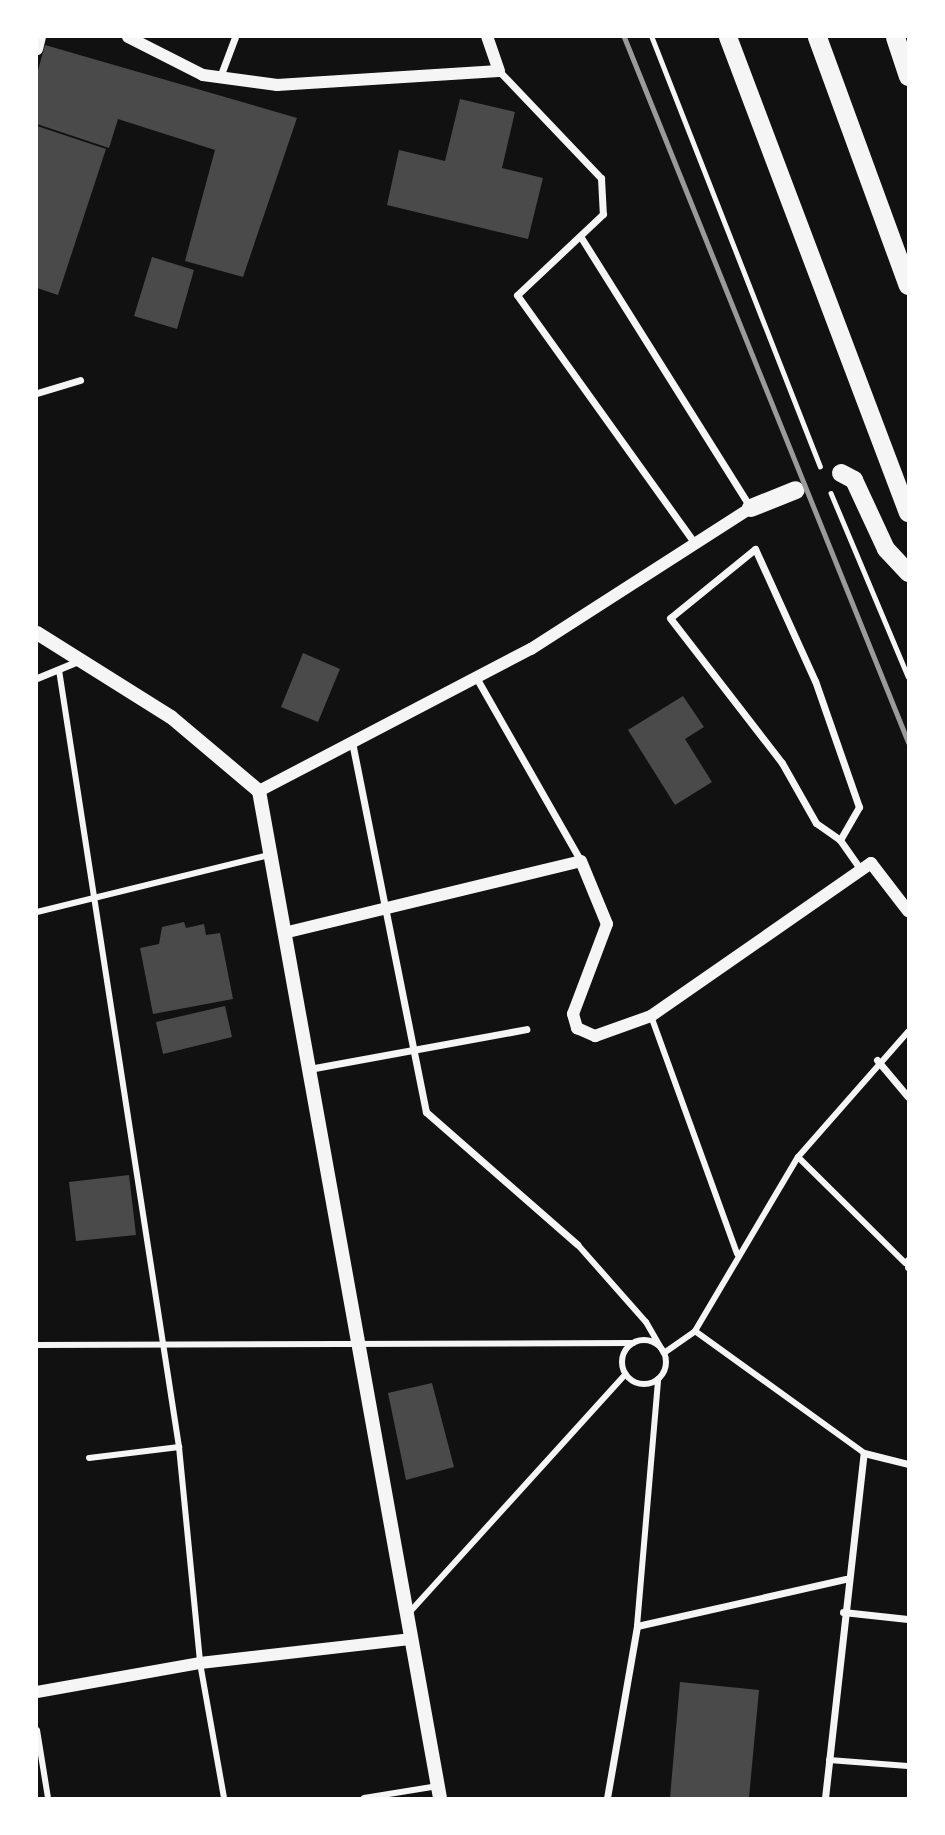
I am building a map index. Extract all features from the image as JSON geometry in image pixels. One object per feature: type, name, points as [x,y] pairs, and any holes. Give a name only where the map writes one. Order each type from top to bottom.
[{"type":"highway","points":[[817,37],[908,285]]},
{"type":"highway","points":[[895,37],[908,76]]},
{"type":"main road","points":[[727,37],[908,513]]},
{"type":"main road","points":[[841,473],[853,480],[887,549],[908,573]]},
{"type":"main road","points":[[751,508],[796,491]]},
{"type":"main road","points":[[37,633],[76,662],[171,717],[259,791],[288,932],[354,1342],[439,1792]]},
{"type":"street","points":[[37,49],[40,37]]},
{"type":"street","points":[[128,37],[220,77],[277,85],[361,84],[499,72]]},
{"type":"street","points":[[220,77],[235,37]]},
{"type":"street","points":[[487,37],[499,72],[601,178],[603,215],[582,239],[517,295],[696,545]]},
{"type":"street","points":[[259,791],[353,747],[477,679],[696,545],[751,508],[582,239]]},
{"type":"street","points":[[37,393],[80,380]]},
{"type":"street","points":[[839,840],[859,807],[815,681],[755,549],[670,618],[782,763],[816,823],[839,840],[908,911]]},
{"type":"street","points":[[37,678],[76,662]]},
{"type":"street","points":[[59,670],[179,1447],[200,1663],[224,1798]]},
{"type":"street","points":[[477,679],[581,862],[607,924],[573,1014],[578,1028],[596,1036],[651,1016],[866,867]]},
{"type":"street","points":[[353,747],[426,1112],[577,1244],[646,1322],[664,1353],[659,1378],[637,1626],[607,1798]]},
{"type":"street","points":[[37,912],[94,893],[271,854]]},
{"type":"street","points":[[288,932],[581,862]]},
{"type":"street","points":[[651,1016],[737,1254]]},
{"type":"street","points":[[310,1069],[526,1029]]},
{"type":"street","points":[[664,1353],[695,1331],[737,1254],[798,1157],[877,1060],[908,1032]]},
{"type":"street","points":[[877,1060],[908,1097]]},
{"type":"street","points":[[798,1157],[907,1264]]},
{"type":"street","points":[[695,1331],[864,1452],[908,1464]]},
{"type":"street","points":[[37,1345],[633,1343],[647,1340],[664,1353]]},
{"type":"street","points":[[633,1343],[623,1353],[626,1374],[637,1383],[659,1378]]},
{"type":"street","points":[[406,1615],[626,1374]]},
{"type":"street","points":[[89,1458],[179,1447]]},
{"type":"street","points":[[825,1798],[846,1579],[864,1452]]},
{"type":"street","points":[[637,1626],[846,1579]]},
{"type":"street","points":[[843,1612],[908,1619]]},
{"type":"street","points":[[37,1692],[200,1663],[410,1639]]},
{"type":"street","points":[[37,1730],[48,1798]]},
{"type":"street","points":[[829,1760],[908,1766]]},
{"type":"street","points":[[364,1798],[439,1792]]},
{"type":"path","points":[[652,37],[818,461]]},
{"type":"path","points":[[832,495],[908,676]]},
{"type":"building","points":[[45,45],[297,118],[243,277],[185,261],[215,150],[118,119],[109,148],[37,124],[37,74]]},
{"type":"building","points":[[460,99],[515,112],[502,168],[543,178],[528,239],[387,205],[399,150],[445,161]]},
{"type":"building","points":[[37,126],[106,149],[58,295],[37,288]]},
{"type":"building","points":[[152,257],[194,270],[177,329],[134,316]]},
{"type":"building","points":[[303,653],[340,669],[318,722],[281,707]]},
{"type":"building","points":[[683,696],[704,727],[685,739],[712,782],[675,805],[628,730]]},
{"type":"building","points":[[184,922],[186,928],[204,924],[206,935],[220,933],[233,999],[153,1014],[140,948],[159,944],[162,927]]},
{"type":"building","points":[[225,1006],[232,1037],[163,1054],[156,1022]]},
{"type":"building","points":[[129,1175],[136,1235],[76,1241],[69,1182]]},
{"type":"building","points":[[432,1383],[454,1467],[406,1480],[388,1393]]},
{"type":"building","points":[[680,1682],[759,1690],[749,1798],[670,1798]]},
{"type":"railway","points":[[624,37],[908,742]]}]
